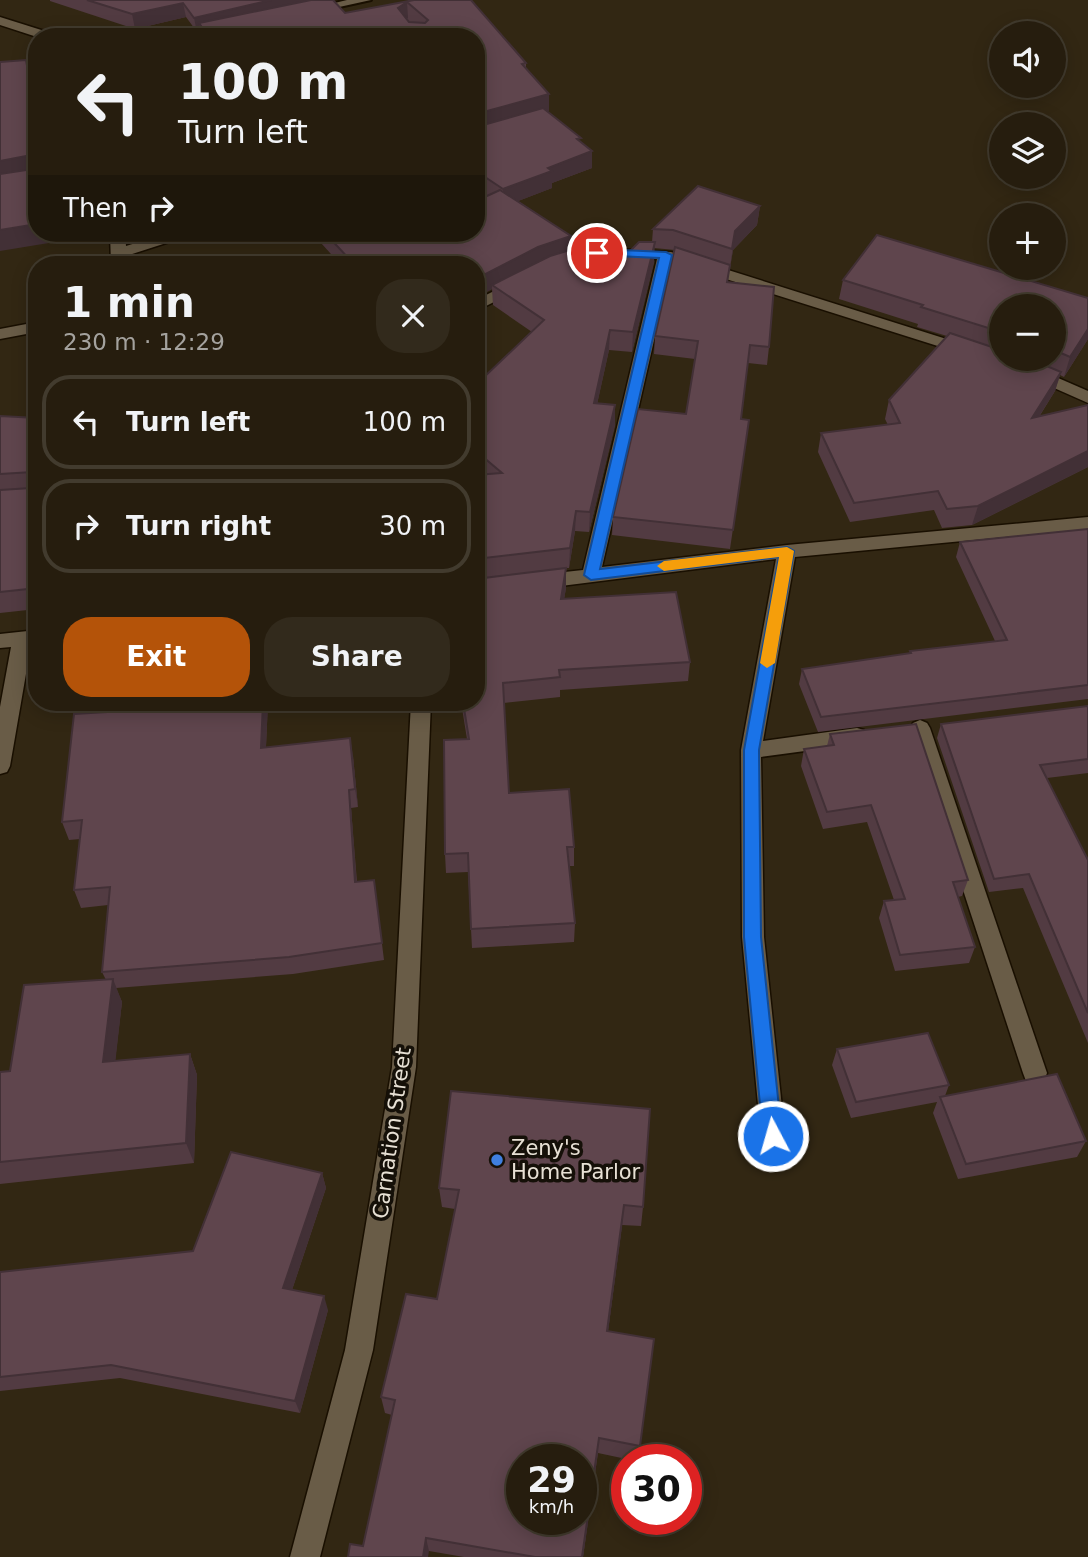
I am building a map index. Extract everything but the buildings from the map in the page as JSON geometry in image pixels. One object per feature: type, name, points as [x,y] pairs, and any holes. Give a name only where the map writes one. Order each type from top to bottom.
[{"type":"street","points":[[0,21],[28,30]]},
{"type":"street","points":[[126,256],[161,242]]},
{"type":"street","points":[[571,261],[597,253],[666,255],[979,354]]},
{"type":"street","points":[[591,575],[666,255]]},
{"type":"street","points":[[485,301],[533,276]]},
{"type":"street","points":[[0,334],[28,329]]},
{"type":"street","points":[[1027,371],[1088,398]]},
{"type":"street","points":[[514,585],[787,551],[1088,523]]},
{"type":"street","points":[[773,1136],[753,937],[751,750],[787,551]]},
{"type":"street","points":[[0,641],[28,637]]},
{"type":"street","points":[[0,765],[28,641]]},
{"type":"street","name":"Carnation Street","points":[[304,1557],[359,1350],[404,1067],[421,711]]},
{"type":"street","points":[[751,750],[946,725]]},
{"type":"street","points":[[920,728],[1035,1073]]},
{"type":"lane","points":[[299,13],[365,0]]},
{"type":"slow traffic","points":[[664,566],[787,551],[767,663]]},
{"type":"place","name":"Zeny's Home Parlor","points":[[497,1160]]},
{"type":"route","points":[[597,253],[666,255],[591,575],[787,551],[751,750],[753,937],[773,1136]]}]
